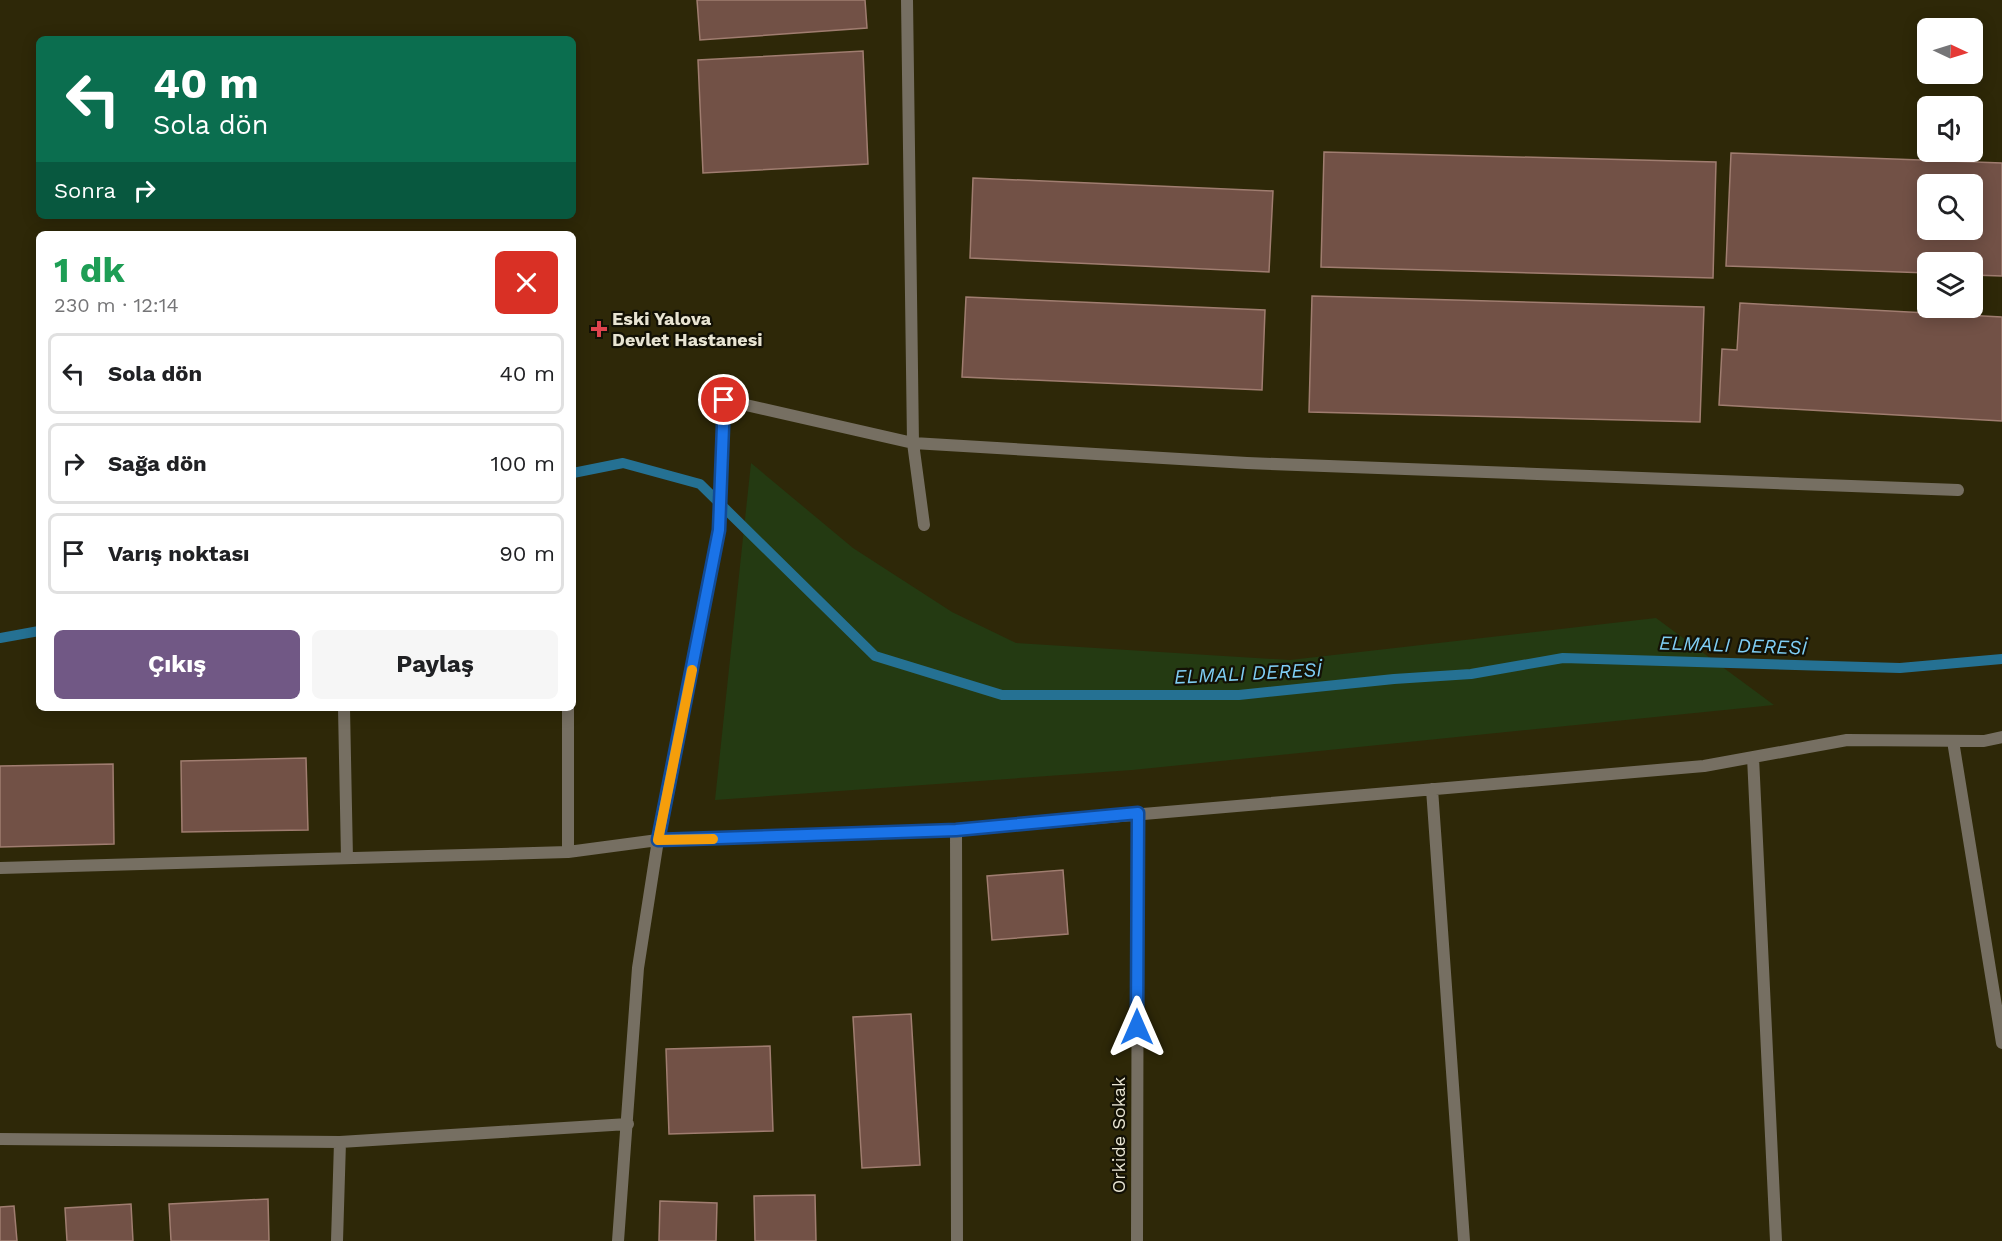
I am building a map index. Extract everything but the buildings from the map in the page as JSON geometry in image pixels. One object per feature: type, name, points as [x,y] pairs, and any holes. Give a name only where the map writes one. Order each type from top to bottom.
[{"type":"street","points":[[908,0],[913,443],[924,525]]},
{"type":"street","points":[[618,1241],[638,968],[658,840],[719,530],[724,400],[913,443],[1247,463],[1958,490]]},
{"type":"street","points":[[344,711],[347,858]]},
{"type":"street","points":[[568,711],[568,852]]},
{"type":"street","points":[[0,868],[568,852],[658,840],[956,830],[1704,766],[1847,740],[1984,741],[2002,737]]},
{"type":"street","points":[[1953,741],[2002,1043]]},
{"type":"street","points":[[1753,758],[1776,1241]]},
{"type":"street","points":[[1432,789],[1464,1241]]},
{"type":"street","name":"Orkide Sokak","points":[[1137,1241],[1138,813]]},
{"type":"street","points":[[956,830],[957,1241]]},
{"type":"street","points":[[0,1139],[340,1142],[628,1124]]},
{"type":"street","points":[[337,1241],[340,1142]]},
{"type":"green space","points":[[751,463],[853,548],[952,612],[1016,643],[1290,660],[1656,618],[1774,705],[1132,770],[715,800]]},
{"type":"waterway","name":"ELMALI DERESİ","points":[[576,472],[623,463],[700,484],[875,656],[1002,695],[1239,695],[1394,679],[1471,674],[1563,658],[1900,668],[2002,659]]},
{"type":"waterway","name":"ELMALI DERESİ","points":[[0,638],[36,632]]},
{"type":"slow traffic","points":[[692,670],[658,840],[713,839]]},
{"type":"place","name":"Eski Yalova Devlet Hastanesi","points":[[599,329]]},
{"type":"route","points":[[724,400],[719,530],[658,840],[956,830],[1138,813],[1137,1027]]}]
